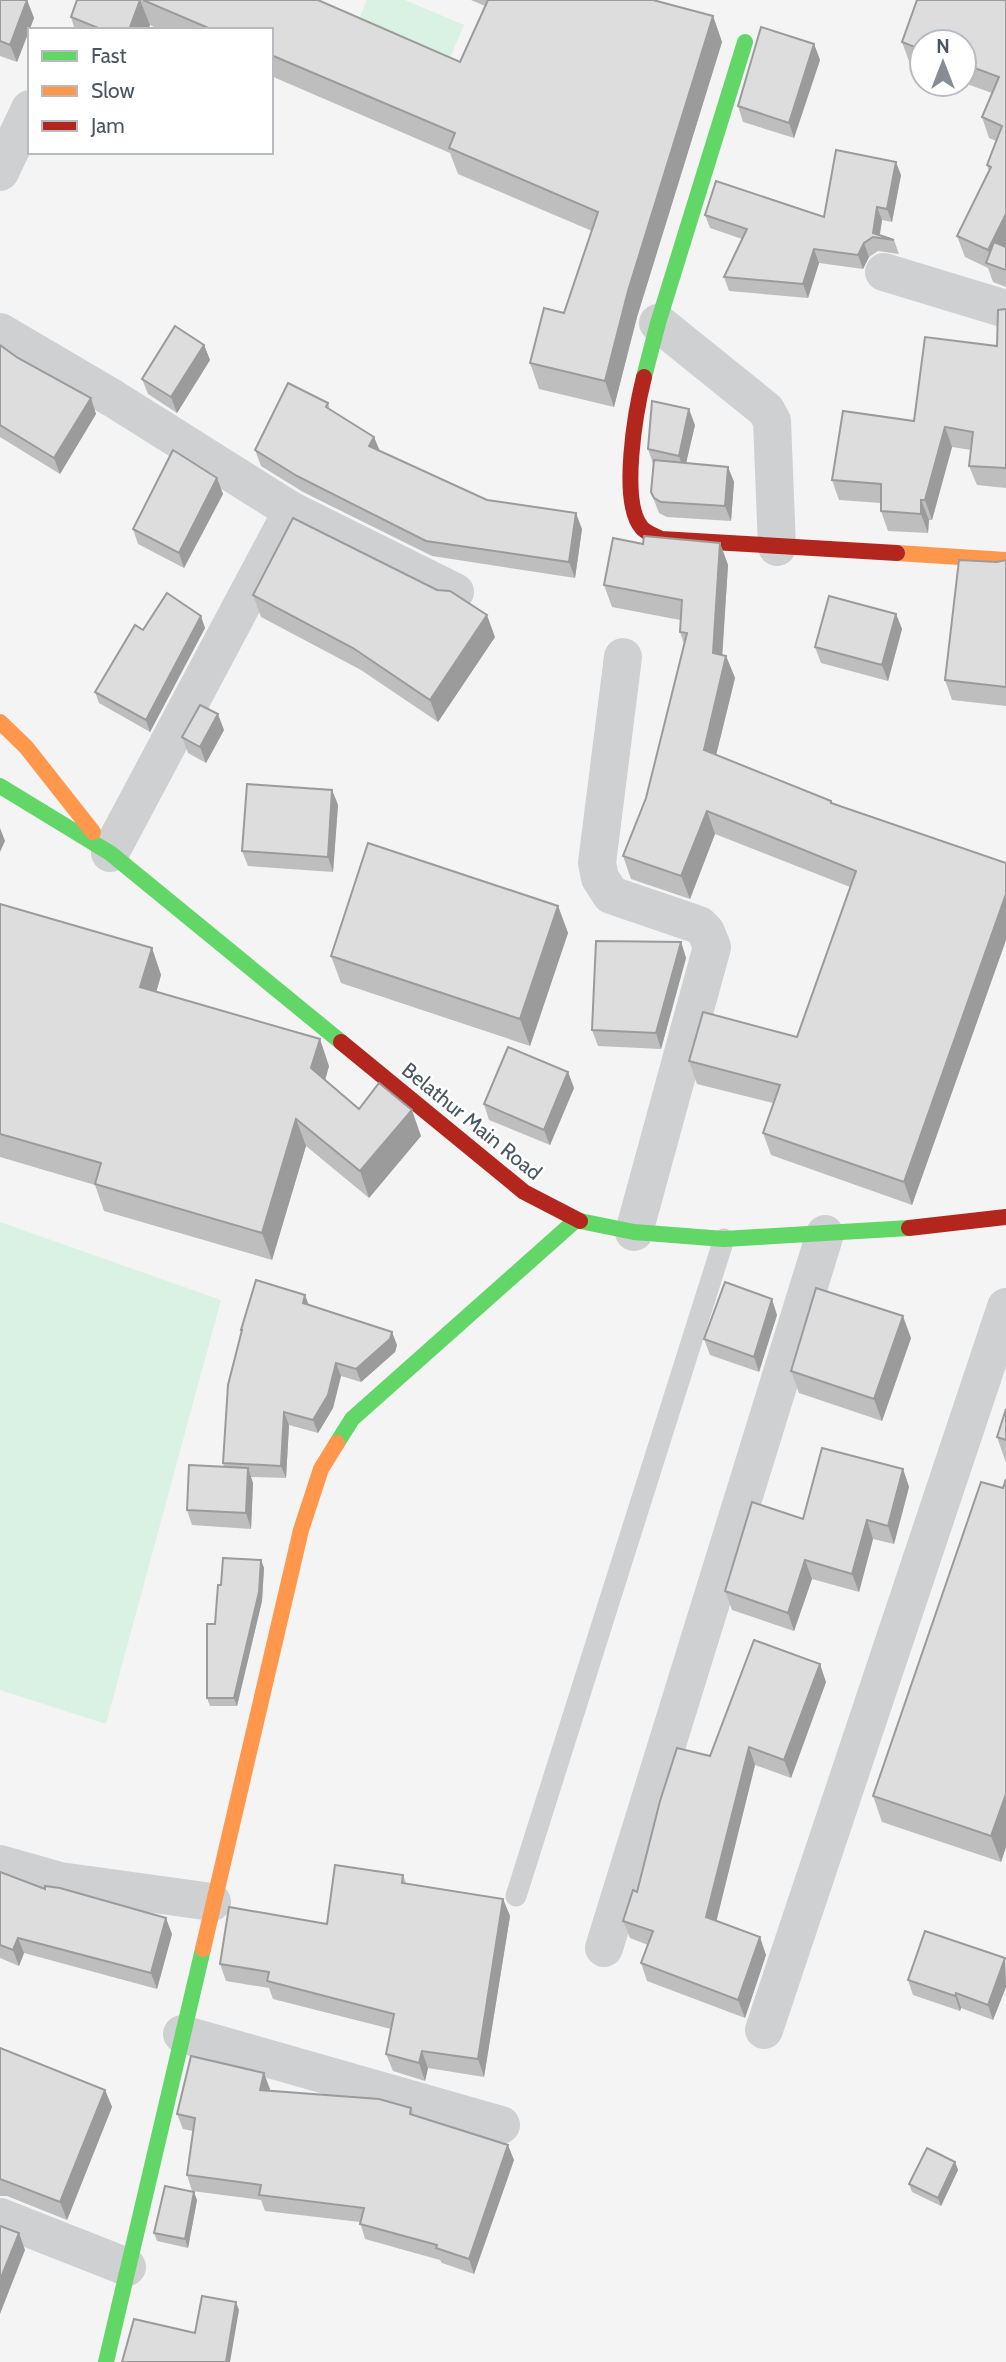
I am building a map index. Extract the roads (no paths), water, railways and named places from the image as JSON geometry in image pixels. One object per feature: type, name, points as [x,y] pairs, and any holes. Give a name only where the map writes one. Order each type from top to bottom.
[{"type":"street","points":[[745,42],[658,323],[636,408],[630,482],[633,508],[642,529],[661,539],[1006,560]]},
{"type":"street","points":[[0,172],[28,113]]},
{"type":"street","points":[[884,272],[1006,309]]},
{"type":"street","points":[[658,323],[766,410],[772,421],[777,547]]},
{"type":"street","points":[[0,332],[114,399],[292,511],[455,592]]},
{"type":"street","points":[[110,853],[292,511]]},
{"type":"street","points":[[623,657],[597,863],[600,878],[611,895],[699,925],[706,932],[712,947],[634,1232]]},
{"type":"street","name":"Belathur Main Road","points":[[0,722],[26,747],[110,853]]},
{"type":"street","name":"Belathur Main Road","points":[[0,786],[110,853],[524,1192],[576,1220],[634,1232],[724,1239],[881,1231],[1006,1217]]},
{"type":"street","points":[[106,2362],[301,1530],[321,1469],[352,1419],[576,1220]]},
{"type":"street","points":[[604,1948],[825,1234]]},
{"type":"street","points":[[764,2030],[1006,1307]]},
{"type":"street","points":[[0,1864],[60,1881],[212,1902]]},
{"type":"street","points":[[182,2034],[502,2125]]},
{"type":"street","points":[[0,2217],[127,2267]]},
{"type":"lane","points":[[516,1896],[724,1239]]}]
